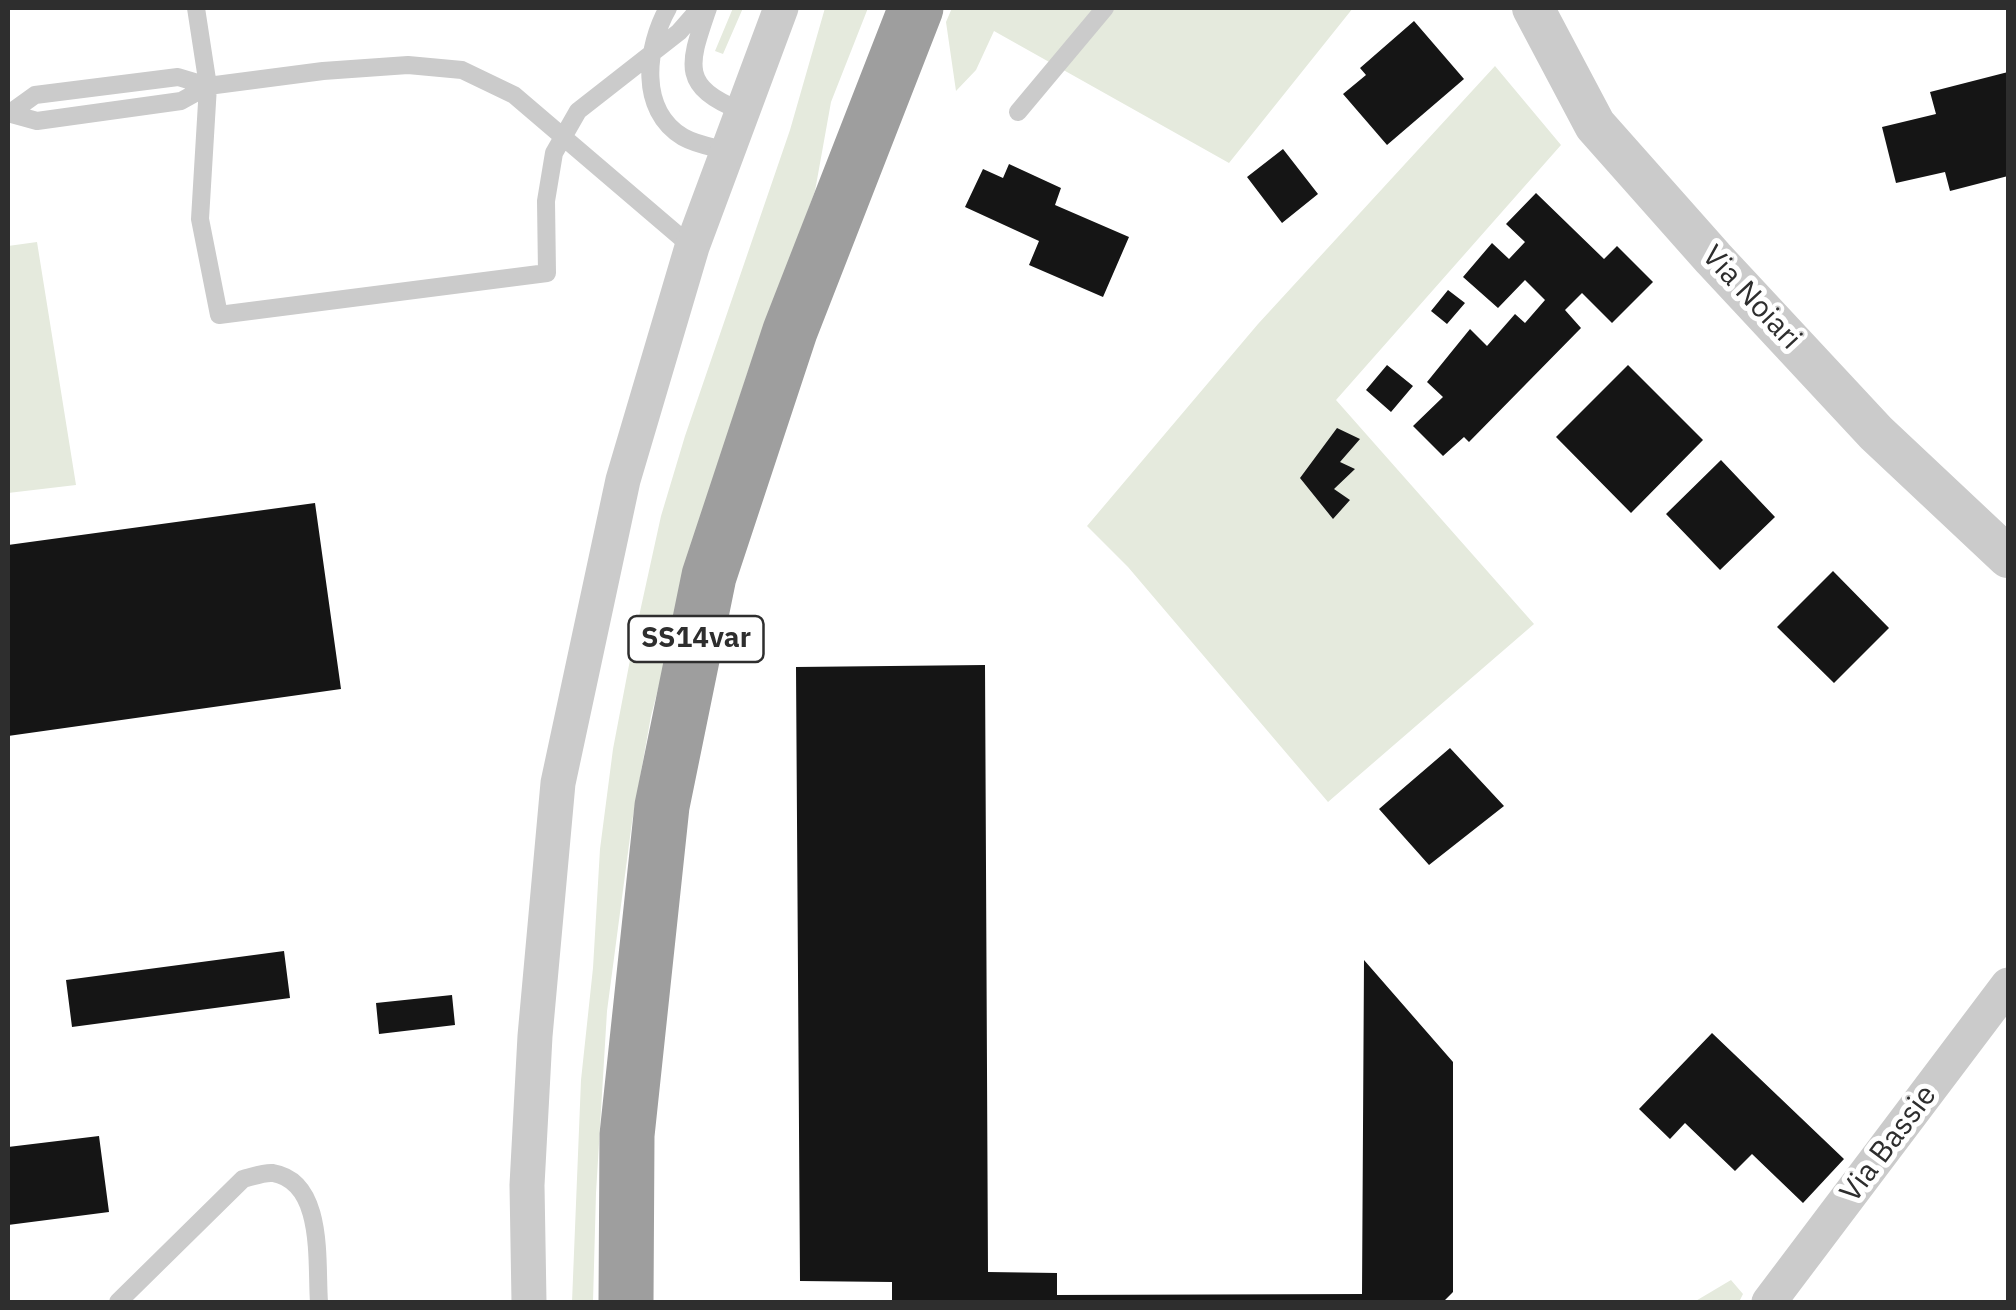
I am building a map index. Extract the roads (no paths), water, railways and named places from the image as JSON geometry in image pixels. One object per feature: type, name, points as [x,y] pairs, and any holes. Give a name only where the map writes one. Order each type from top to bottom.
[{"type":"highway","name":"SS14var","points":[[626,1302],[627,1135],[662,806],[709,576],[790,331],[916,8]]},
{"type":"street","points":[[529,1302],[527,1186],[535,1036],[558,782],[624,480],[692,247],[782,8]]},
{"type":"street","name":"Via Noiari","points":[[1534,8],[1596,124],[1876,434],[2008,557]]},
{"type":"street","name":"Via Bassie","points":[[1769,1302],[2008,985]]},
{"type":"lane","points":[[196,8],[208,86],[200,219],[220,315],[547,272],[546,201],[554,154],[578,111],[651,56],[704,8]]},
{"type":"lane","points":[[668,8],[651,56],[649,86],[659,111],[678,134],[728,151]]},
{"type":"lane","points":[[704,8],[694,75],[699,87],[713,100],[741,111]]},
{"type":"lane","points":[[1018,112],[1106,8]]},
{"type":"lane","points":[[9,113],[38,122],[181,101],[208,86],[322,72],[408,65],[462,70],[514,94],[692,247]]},
{"type":"lane","points":[[9,113],[35,94],[178,77],[208,86]]},
{"type":"lane","points":[[118,1302],[243,1179],[270,1172],[290,1178],[304,1191],[312,1218],[319,1302]]}]
